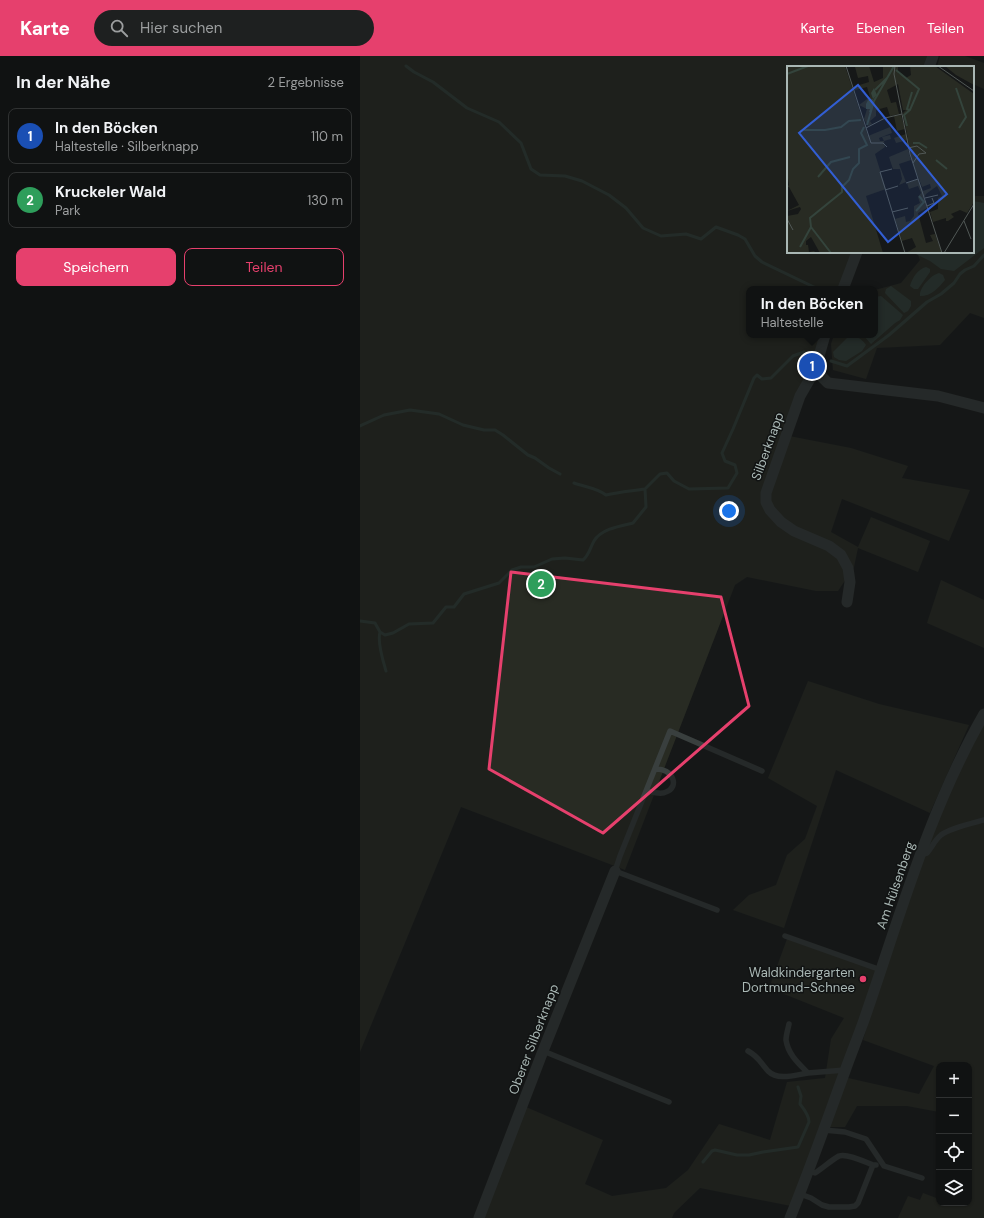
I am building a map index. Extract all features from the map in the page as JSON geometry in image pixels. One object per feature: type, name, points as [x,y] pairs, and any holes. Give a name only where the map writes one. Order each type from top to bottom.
[{"type":"street","points":[[929,66],[933,56]]},
{"type":"street","points":[[844,286],[857,253]]},
{"type":"street","name":"Silberknapp","points":[[824,338],[815,370],[800,396],[766,493],[766,502],[770,510],[781,522],[794,531],[829,546],[841,555],[848,568],[850,582],[846,602]]},
{"type":"street","points":[[815,370],[828,383],[938,396],[984,408]]},
{"type":"street","name":"Am Hülsenberg","points":[[790,1218],[809,1171],[864,1021],[920,855],[939,805],[955,770],[982,721]]},
{"type":"street","name":"Oberer Silberknapp","points":[[479,1218],[615,871]]},
{"type":"lane","name":"Oberer Silberknapp","points":[[615,871],[670,731],[762,771]]},
{"type":"lane","points":[[646,791],[667,792],[673,783],[673,778],[670,773],[661,768],[655,769]]},
{"type":"lane","points":[[920,855],[927,853],[941,835],[984,820]]},
{"type":"lane","points":[[615,871],[717,910]]},
{"type":"lane","points":[[785,936],[881,970]]},
{"type":"lane","points":[[789,1024],[786,1039],[789,1051],[808,1073]]},
{"type":"lane","points":[[748,1051],[756,1056],[768,1071],[775,1076],[845,1070]]},
{"type":"lane","points":[[543,1052],[669,1102]]},
{"type":"lane","points":[[824,1130],[845,1132],[866,1140],[884,1166],[922,1178]]},
{"type":"lane","points":[[809,1171],[815,1173],[838,1156],[844,1155],[873,1165],[882,1164]]},
{"type":"lane","points":[[800,1194],[829,1207],[856,1206],[873,1165]]},
{"type":"highlighted area","points":[[511,572],[721,597],[749,706],[603,833],[489,769]]},
{"type":"shaded area","points":[[360,56],[929,56],[925,66],[787,66],[787,253],[854,253],[841,286],[746,286],[746,338],[821,338],[784,435],[851,448],[908,466],[902,478],[970,490],[949,541],[842,499],[831,532],[858,547],[871,517],[930,541],[918,572],[858,548],[854,567],[838,591],[816,591],[747,577],[735,585],[625,870],[461,807],[360,1052]]},
{"type":"shaded area","points":[[940,56],[965,56],[984,63],[984,89],[974,84],[974,66],[937,66]]},
{"type":"shaded area","points":[[974,196],[984,196],[984,318],[970,313],[940,345],[877,348],[866,379],[833,370],[831,344],[833,338],[878,338],[878,289],[901,283],[920,260],[917,253],[974,253]]},
{"type":"shaded area","points":[[974,201],[984,203],[984,248],[954,271],[941,269],[930,261],[916,254],[974,253]]},
{"type":"shaded area","points":[[926,267],[930,269],[930,272],[918,289],[914,289],[910,286],[912,280],[918,272]]},
{"type":"shaded area","points":[[939,273],[943,275],[945,280],[937,289],[928,295],[920,296],[921,289],[926,282]]},
{"type":"shaded area","points":[[891,286],[911,301],[911,306],[908,311],[904,313],[885,293],[886,289]]},
{"type":"shaded area","points":[[878,296],[881,296],[903,315],[900,320],[878,338]]},
{"type":"shaded area","points":[[847,338],[859,338],[866,345],[862,351],[846,361],[839,360],[834,357],[833,352]]},
{"type":"shaded area","points":[[866,338],[878,338],[871,344]]},
{"type":"shaded area","points":[[941,580],[984,600],[984,648],[927,623]]},
{"type":"shaded area","points":[[808,681],[879,704],[969,725],[930,813],[836,770],[784,928],[733,910],[749,895],[776,885],[787,855],[805,839],[817,806],[768,778]]},
{"type":"shaded area","points":[[984,720],[984,1218],[898,1218],[908,1196],[920,1200],[923,1193],[936,1198],[936,1206],[972,1206],[972,1062],[936,1062],[936,1111],[907,1106],[857,1106],[845,1127],[821,1127],[791,1206],[700,1188],[674,1213],[672,1218],[483,1218],[526,1107],[603,1140],[585,1184],[612,1196],[666,1188],[688,1170],[719,1124],[770,1140],[787,1082],[825,1078],[831,1039],[844,1018],[769,988],[787,939],[876,970],[859,1023],[848,1078],[919,1094],[934,1066],[863,1040],[887,959],[944,798]]},
{"type":"waterway","points":[[406,66],[433,82],[467,108],[499,122],[521,143],[531,169],[540,175],[565,176],[582,181],[609,195],[626,208],[643,228],[661,236],[686,234],[701,239],[716,227],[738,235],[745,239],[755,256],[762,262],[812,286]]},
{"type":"waterway","points":[[831,361],[847,366],[889,335],[927,302],[941,294],[954,283],[960,274],[974,266],[984,255]]},
{"type":"waterway","points":[[360,621],[375,623],[380,632],[385,635],[393,633],[409,624],[433,623],[446,607],[454,607],[464,594],[499,583],[512,570],[521,567],[534,567],[552,559],[565,558],[583,560],[588,554],[594,541],[601,534],[622,525],[633,523],[646,507],[645,489],[660,474],[667,473],[674,481],[689,489],[728,488],[737,473],[735,465],[725,461],[722,453],[754,378],[757,375],[762,379],[771,378],[793,356],[804,352],[810,356]]},
{"type":"waterway","points":[[360,426],[384,415],[410,410],[439,414],[463,425],[484,430],[495,430],[528,455],[560,474]]},
{"type":"waterway","points":[[574,483],[595,489],[606,495],[645,489]]},
{"type":"waterway","points":[[380,632],[380,646],[386,671]]},
{"type":"waterway","points":[[703,1162],[712,1151],[715,1150],[737,1155],[749,1155],[798,1147],[809,1122],[805,1110],[800,1104],[801,1096],[798,1087]]},
{"type":"place","name":"In den Böcken","points":[[812,366]]},
{"type":"place","name":"Kruckeler Wald","points":[[541,584]]},
{"type":"place","name":"Waldkindergarten Dortmund-Schnee","points":[[863,979]]}]
